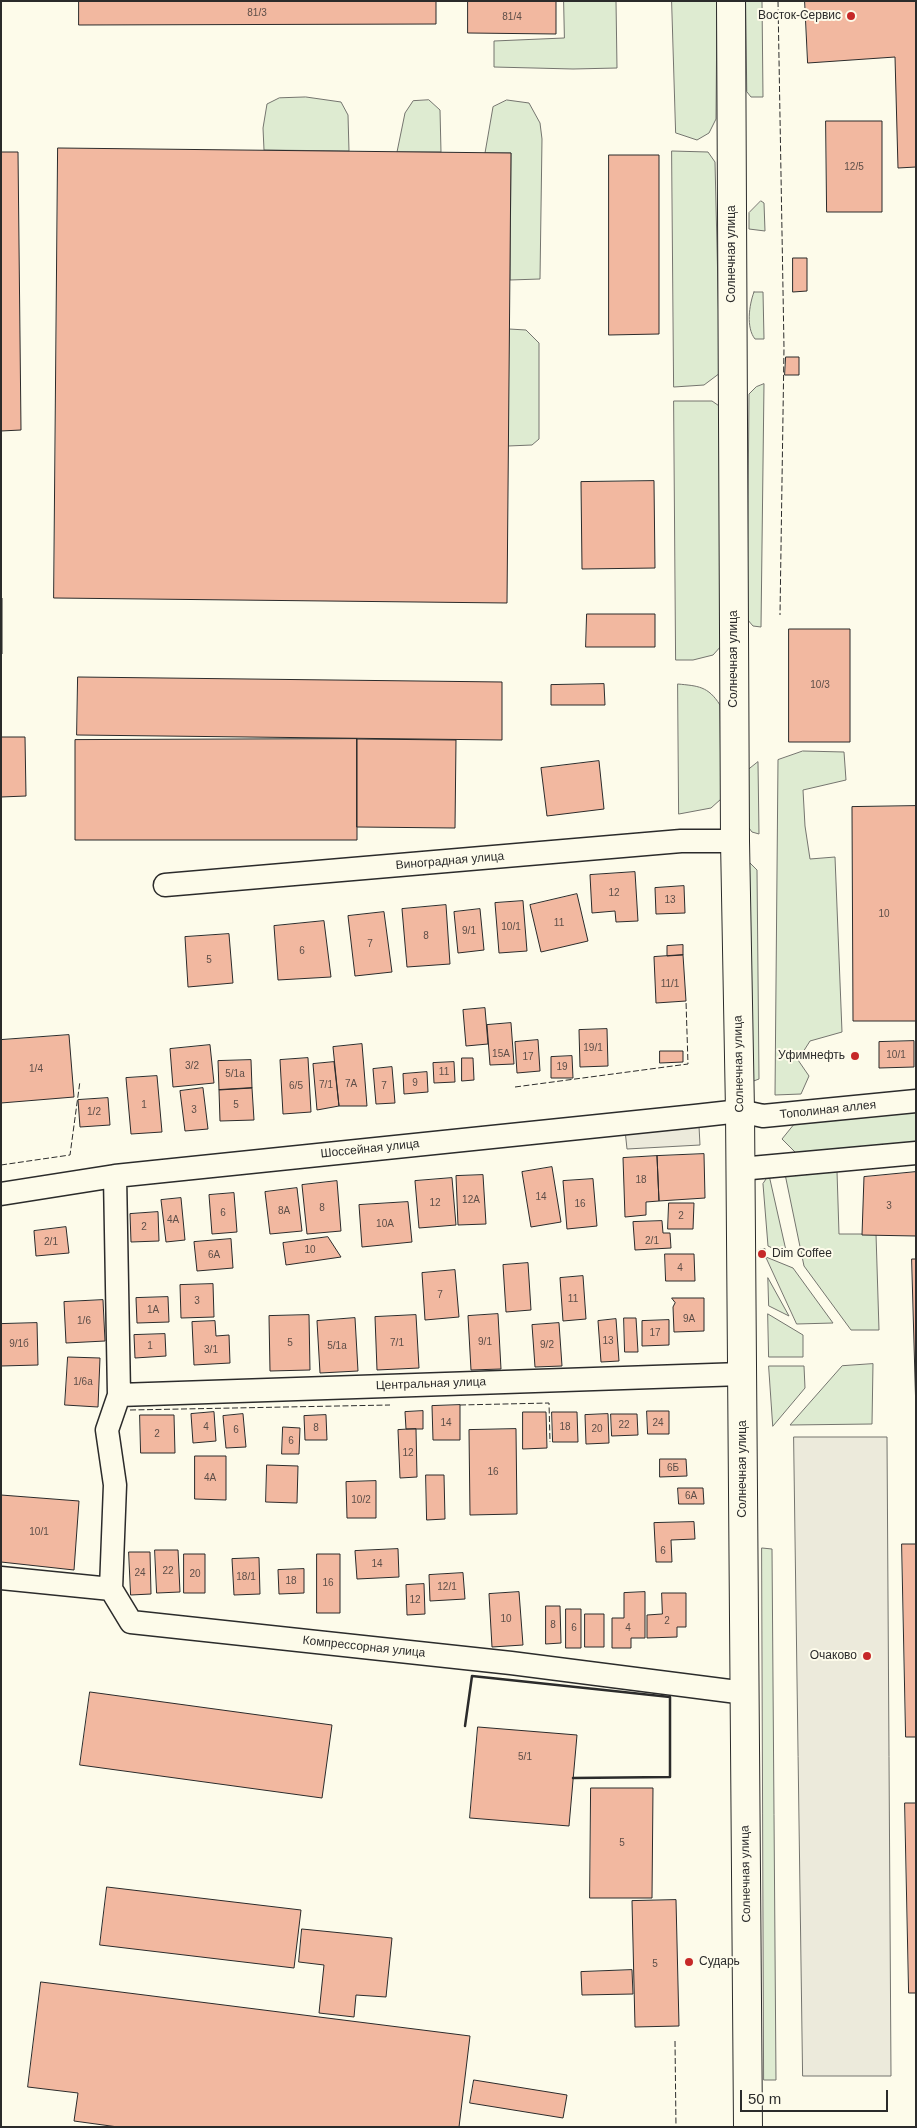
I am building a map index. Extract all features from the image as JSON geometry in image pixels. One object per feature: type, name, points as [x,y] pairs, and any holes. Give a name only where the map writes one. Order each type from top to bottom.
[{"type":"main road","name":"Солнечная улица","points":[[731,1],[735,841],[740,1111],[748,2127]]},
{"type":"street","name":"Виноградная улица","points":[[165,885],[681,841],[735,841]]},
{"type":"street","name":"Тополиная аллея","points":[[740,1111],[763,1116],[916,1101]]},
{"type":"street","name":"Шоссейная улица","points":[[1,1194],[115,1176],[740,1111]]},
{"type":"street","points":[[740,1170],[916,1153]]},
{"type":"street","points":[[1,1578],[111,1589],[115,1485],[107,1430],[119,1395],[115,1176]]},
{"type":"street","name":"Центральная улица","points":[[119,1395],[742,1374]]},
{"type":"street","name":"Компрессорная улица","points":[[111,1589],[131,1622],[501,1662],[745,1693]]},
{"type":"green space","points":[[564,1],[616,1],[617,68],[494,67],[494,41],[564,38]]},
{"type":"green space","points":[[672,1],[717,1],[716,119],[709,133],[697,140],[676,133]]},
{"type":"green space","points":[[746,1],[762,1],[763,97],[751,97],[747,92]]},
{"type":"green space","points":[[306,97],[341,102],[348,115],[349,151],[264,150],[263,128],[267,104],[279,98]]},
{"type":"green space","points":[[429,100],[440,110],[441,152],[397,152],[405,113],[413,101]]},
{"type":"green space","points":[[507,100],[529,103],[540,123],[542,139],[540,279],[510,280],[511,153],[485,153],[493,107]]},
{"type":"green space","points":[[672,151],[708,152],[715,162],[720,373],[704,385],[674,387]]},
{"type":"green space","points":[[761,201],[764,203],[765,231],[749,229],[749,213]]},
{"type":"green space","points":[[754,292],[763,292],[764,339],[755,339],[750,329],[750,310]]},
{"type":"green space","points":[[509,329],[526,330],[539,343],[539,439],[532,445],[508,446]]},
{"type":"green space","points":[[764,384],[761,627],[753,626],[747,619],[749,394],[756,387]]},
{"type":"green space","points":[[674,401],[712,401],[722,408],[722,645],[713,655],[693,660],[676,660]]},
{"type":"green space","points":[[678,684],[702,688],[711,694],[720,705],[721,799],[711,808],[679,814]]},
{"type":"green space","points":[[803,751],[844,752],[846,780],[803,790],[805,826],[810,859],[835,857],[842,1032],[810,1041],[798,1060],[809,1076],[801,1094],[775,1095],[778,760]]},
{"type":"green space","points":[[758,762],[759,834],[752,832],[746,824],[748,770]]},
{"type":"green space","points":[[749,862],[757,870],[759,1079],[751,1082],[744,868]]},
{"type":"green space","points":[[916,1110],[916,1142],[797,1154],[782,1139],[795,1123]]},
{"type":"green space","points":[[837,1171],[839,1234],[876,1234],[879,1330],[851,1330],[804,1266],[785,1174]]},
{"type":"green space","points":[[769,1175],[787,1255],[768,1246],[763,1184]]},
{"type":"green space","points":[[766,1257],[793,1268],[833,1323],[797,1324]]},
{"type":"green space","points":[[768,1278],[789,1316],[769,1306]]},
{"type":"green space","points":[[768,1314],[803,1335],[803,1357],[769,1357]]},
{"type":"green space","points":[[873,1364],[872,1424],[790,1425],[842,1366]]},
{"type":"green space","points":[[769,1366],[804,1366],[805,1388],[773,1426]]},
{"type":"green space","points":[[762,1548],[772,1549],[776,2080],[764,2080]]},
{"type":"shaded area","points":[[699,1126],[700,1145],[627,1149],[625,1130]]},
{"type":"shaded area","points":[[794,1437],[887,1437],[891,2076],[803,2076]]},
{"type":"building","points":[[79,1],[436,1],[436,24],[79,25]]},
{"type":"building","points":[[468,1],[556,1],[556,34],[468,33]]},
{"type":"building","points":[[805,1],[916,1],[916,167],[898,168],[895,57],[808,63]]},
{"type":"building","points":[[826,121],[882,121],[882,212],[827,212]]},
{"type":"building","points":[[58,148],[511,153],[507,603],[54,598]]},
{"type":"building","points":[[1,152],[18,152],[21,430],[1,431]]},
{"type":"building","points":[[609,155],[659,155],[659,334],[609,335]]},
{"type":"building","points":[[793,258],[807,258],[807,291],[793,292]]},
{"type":"building","points":[[786,357],[799,357],[799,375],[785,375]]},
{"type":"building","points":[[654,481],[655,568],[582,569],[581,482]]},
{"type":"building","points":[[2,598],[2,654],[1,654]]},
{"type":"building","points":[[587,614],[655,614],[655,647],[586,647]]},
{"type":"building","points":[[789,629],[850,629],[850,742],[789,742]]},
{"type":"building","points":[[78,677],[502,682],[502,740],[77,735]]},
{"type":"building","points":[[604,684],[605,705],[551,705],[551,685]]},
{"type":"building","points":[[1,737],[25,737],[26,796],[1,797]]},
{"type":"building","points":[[357,739],[357,840],[75,840],[75,740]]},
{"type":"building","points":[[357,739],[456,740],[455,828],[357,827]]},
{"type":"building","points":[[599,761],[604,809],[547,816],[541,768]]},
{"type":"building","points":[[916,806],[916,1021],[853,1021],[852,807]]},
{"type":"building","points":[[635,872],[638,921],[616,922],[615,911],[592,913],[590,875]]},
{"type":"building","points":[[684,886],[685,913],[656,914],[655,888]]},
{"type":"building","points":[[577,894],[588,941],[541,952],[530,905]]},
{"type":"building","points":[[523,901],[527,951],[499,953],[495,903]]},
{"type":"building","points":[[446,905],[450,964],[407,967],[402,909]]},
{"type":"building","points":[[480,909],[484,950],[458,953],[454,912]]},
{"type":"building","points":[[384,912],[392,972],[355,976],[348,916]]},
{"type":"building","points":[[324,921],[331,977],[278,980],[274,926]]},
{"type":"building","points":[[229,934],[233,983],[188,987],[185,937]]},
{"type":"building","points":[[683,945],[683,955],[667,956],[667,946]]},
{"type":"building","points":[[683,955],[686,1001],[656,1003],[654,957]]},
{"type":"building","points":[[485,1008],[488,1044],[466,1046],[463,1010]]},
{"type":"building","points":[[511,1023],[514,1064],[490,1065],[487,1025]]},
{"type":"building","points":[[607,1029],[608,1066],[580,1067],[579,1030]]},
{"type":"building","points":[[69,1035],[74,1097],[1,1103],[1,1040]]},
{"type":"building","points":[[538,1040],[540,1071],[517,1073],[515,1042]]},
{"type":"building","points":[[914,1041],[914,1067],[879,1068],[879,1042]]},
{"type":"building","points":[[362,1044],[367,1106],[339,1106],[333,1047]]},
{"type":"building","points":[[210,1045],[214,1083],[173,1087],[170,1049]]},
{"type":"building","points":[[660,1051],[683,1051],[683,1062],[660,1063]]},
{"type":"building","points":[[572,1056],[573,1078],[551,1078],[551,1057]]},
{"type":"building","points":[[308,1058],[311,1112],[283,1114],[280,1060]]},
{"type":"building","points":[[462,1058],[473,1058],[474,1080],[462,1081]]},
{"type":"building","points":[[251,1060],[252,1088],[219,1090],[218,1061]]},
{"type":"building","points":[[334,1062],[339,1106],[317,1110],[313,1064]]},
{"type":"building","points":[[454,1062],[455,1082],[434,1083],[433,1063]]},
{"type":"building","points":[[392,1067],[395,1103],[376,1104],[373,1069]]},
{"type":"building","points":[[427,1072],[428,1092],[404,1094],[403,1074]]},
{"type":"building","points":[[157,1076],[162,1132],[131,1134],[126,1078]]},
{"type":"building","points":[[203,1088],[208,1129],[185,1131],[180,1091]]},
{"type":"building","points":[[252,1088],[254,1120],[220,1121],[219,1090]]},
{"type":"building","points":[[108,1098],[110,1125],[80,1127],[78,1100]]},
{"type":"building","points":[[704,1154],[705,1198],[659,1201],[657,1156]]},
{"type":"building","points":[[657,1156],[659,1201],[646,1202],[646,1215],[625,1217],[623,1158]]},
{"type":"building","points":[[552,1167],[561,1222],[531,1227],[522,1172]]},
{"type":"building","points":[[916,1172],[916,1236],[862,1235],[864,1177]]},
{"type":"building","points":[[483,1175],[486,1224],[458,1225],[456,1176]]},
{"type":"building","points":[[452,1178],[456,1225],[419,1228],[415,1181]]},
{"type":"building","points":[[593,1179],[597,1226],[567,1229],[563,1181]]},
{"type":"building","points":[[337,1181],[341,1231],[307,1234],[302,1185]]},
{"type":"building","points":[[297,1188],[302,1231],[270,1234],[265,1192]]},
{"type":"building","points":[[234,1193],[237,1232],[212,1234],[209,1195]]},
{"type":"building","points":[[181,1198],[185,1240],[166,1242],[161,1200]]},
{"type":"building","points":[[408,1202],[412,1242],[362,1247],[359,1205]]},
{"type":"building","points":[[669,1203],[694,1203],[693,1229],[668,1229]]},
{"type":"building","points":[[158,1212],[159,1241],[131,1242],[130,1214]]},
{"type":"building","points":[[662,1221],[663,1233],[670,1233],[671,1248],[635,1250],[633,1222]]},
{"type":"building","points":[[66,1227],[69,1253],[36,1256],[34,1231]]},
{"type":"building","points":[[328,1237],[341,1257],[286,1265],[283,1243]]},
{"type":"building","points":[[231,1239],[233,1268],[197,1271],[194,1242]]},
{"type":"building","name":"Dim Coffee","points":[[765,1249],[766,1258],[759,1258],[759,1250]]},
{"type":"building","points":[[665,1254],[694,1254],[695,1281],[666,1281]]},
{"type":"building","points":[[912,1259],[916,1259],[916,1413]]},
{"type":"building","points":[[528,1263],[531,1310],[506,1312],[503,1265]]},
{"type":"building","points":[[455,1270],[459,1317],[425,1320],[422,1273]]},
{"type":"building","points":[[583,1276],[586,1319],[563,1321],[560,1278]]},
{"type":"building","points":[[213,1284],[214,1317],[181,1318],[180,1285]]},
{"type":"building","points":[[168,1297],[169,1322],[137,1323],[136,1298]]},
{"type":"building","points":[[672,1298],[704,1298],[704,1331],[674,1332],[673,1307],[675,1303]]},
{"type":"building","points":[[103,1300],[105,1341],[66,1343],[64,1302]]},
{"type":"building","points":[[498,1314],[501,1369],[471,1370],[468,1316]]},
{"type":"building","points":[[309,1315],[310,1370],[270,1371],[269,1316]]},
{"type":"building","points":[[416,1315],[419,1368],[377,1370],[375,1317]]},
{"type":"building","points":[[355,1318],[358,1371],[320,1373],[317,1321]]},
{"type":"building","points":[[624,1318],[636,1318],[638,1352],[625,1352]]},
{"type":"building","points":[[616,1319],[619,1361],[601,1362],[598,1321]]},
{"type":"building","points":[[669,1320],[669,1345],[642,1346],[642,1321]]},
{"type":"building","points":[[215,1321],[216,1336],[229,1335],[230,1363],[194,1365],[192,1322]]},
{"type":"building","points":[[37,1323],[38,1365],[1,1366],[1,1324]]},
{"type":"building","points":[[559,1323],[562,1366],[535,1367],[532,1325]]},
{"type":"building","points":[[165,1334],[166,1356],[135,1358],[134,1335]]},
{"type":"building","points":[[68,1357],[100,1358],[98,1407],[65,1405]]},
{"type":"building","points":[[460,1405],[460,1440],[433,1440],[432,1406]]},
{"type":"building","points":[[423,1411],[423,1429],[406,1429],[405,1412]]},
{"type":"building","points":[[647,1411],[669,1411],[669,1434],[648,1434]]},
{"type":"building","points":[[214,1412],[216,1441],[193,1443],[191,1414]]},
{"type":"building","points":[[523,1412],[546,1412],[547,1448],[523,1449]]},
{"type":"building","points":[[552,1412],[577,1412],[578,1442],[553,1442]]},
{"type":"building","points":[[243,1414],[246,1447],[226,1448],[223,1416]]},
{"type":"building","points":[[608,1414],[609,1443],[586,1444],[585,1415]]},
{"type":"building","points":[[611,1414],[637,1414],[638,1435],[612,1436]]},
{"type":"building","points":[[140,1415],[174,1415],[175,1453],[141,1453]]},
{"type":"building","points":[[326,1415],[327,1440],[305,1440],[304,1416]]},
{"type":"building","points":[[283,1427],[300,1428],[299,1454],[282,1454]]},
{"type":"building","points":[[416,1429],[417,1477],[400,1478],[398,1430]]},
{"type":"building","points":[[516,1429],[517,1514],[470,1515],[469,1430]]},
{"type":"building","points":[[195,1456],[226,1456],[226,1500],[195,1499]]},
{"type":"building","points":[[660,1459],[686,1459],[687,1476],[660,1477]]},
{"type":"building","points":[[267,1465],[298,1466],[297,1503],[266,1502]]},
{"type":"building","points":[[426,1475],[444,1475],[445,1519],[427,1520]]},
{"type":"building","points":[[376,1481],[376,1518],[347,1518],[346,1482]]},
{"type":"building","points":[[678,1488],[703,1488],[704,1504],[679,1504]]},
{"type":"building","points":[[1,1495],[79,1501],[74,1570],[1,1562]]},
{"type":"building","points":[[694,1522],[695,1539],[671,1540],[672,1562],[656,1562],[654,1523]]},
{"type":"building","points":[[902,1544],[916,1544],[916,1737],[906,1737]]},
{"type":"building","points":[[398,1549],[399,1577],[357,1579],[355,1551]]},
{"type":"building","points":[[155,1550],[178,1550],[180,1592],[157,1593]]},
{"type":"building","points":[[129,1552],[150,1552],[151,1594],[131,1595]]},
{"type":"building","points":[[184,1554],[205,1554],[205,1593],[184,1593]]},
{"type":"building","points":[[317,1554],[340,1554],[340,1613],[317,1613]]},
{"type":"building","points":[[259,1558],[260,1594],[234,1595],[232,1559]]},
{"type":"building","points":[[304,1569],[304,1593],[279,1594],[278,1570]]},
{"type":"building","points":[[463,1573],[465,1599],[430,1601],[429,1575]]},
{"type":"building","points":[[424,1584],[425,1614],[407,1615],[406,1585]]},
{"type":"building","points":[[519,1592],[523,1645],[492,1647],[489,1594]]},
{"type":"building","points":[[645,1592],[645,1638],[631,1638],[631,1648],[612,1648],[612,1618],[624,1618],[624,1593]]},
{"type":"building","points":[[662,1593],[686,1593],[686,1627],[677,1627],[677,1637],[647,1638],[647,1615],[662,1614]]},
{"type":"building","points":[[546,1606],[560,1606],[561,1643],[546,1644]]},
{"type":"building","points":[[566,1609],[581,1609],[581,1648],[566,1648]]},
{"type":"building","points":[[585,1614],[604,1614],[604,1647],[585,1647]]},
{"type":"building","points":[[90,1692],[332,1725],[322,1798],[80,1765]]},
{"type":"building","points":[[478,1727],[577,1735],[569,1826],[470,1818]]},
{"type":"building","points":[[591,1788],[653,1788],[652,1898],[590,1898]]},
{"type":"building","points":[[905,1803],[916,1803],[916,1993],[909,1993]]},
{"type":"building","points":[[107,1887],[301,1910],[294,1968],[100,1945]]},
{"type":"building","points":[[676,1900],[679,2026],[635,2027],[632,1901]]},
{"type":"building","points":[[302,1929],[392,1938],[386,1997],[356,1995],[354,2017],[319,2013],[324,1965],[299,1962]]},
{"type":"building","points":[[632,1970],[633,1994],[582,1995],[581,1972]]},
{"type":"building","points":[[41,1982],[470,2036],[459,2127],[118,2127],[74,2121],[78,2093],[28,2087]]},
{"type":"building","points":[[474,2080],[567,2095],[563,2118],[470,2103]]},
{"type":"fence","points":[[778,1],[784,348],[780,615]]},
{"type":"fence","points":[[515,1087],[688,1064],[686,1001]]},
{"type":"fence","points":[[1,1165],[70,1155],[80,1081]]},
{"type":"fence","points":[[460,1405],[549,1403],[550,1442]]},
{"type":"fence","points":[[130,1410],[390,1405]]},
{"type":"fence","points":[[675,2041],[676,2127]]},
{"type":"wall","points":[[465,1726],[472,1676],[670,1697],[670,1777],[573,1778]]},
{"type":"place","name":"Восток-Сервис","points":[[851,16]]},
{"type":"place","name":"Уфимнефть","points":[[855,1056]]},
{"type":"place","name":"Dim Coffee","points":[[762,1254]]},
{"type":"place","name":"Очаково","points":[[867,1656]]},
{"type":"place","name":"Сударь","points":[[689,1962]]}]
